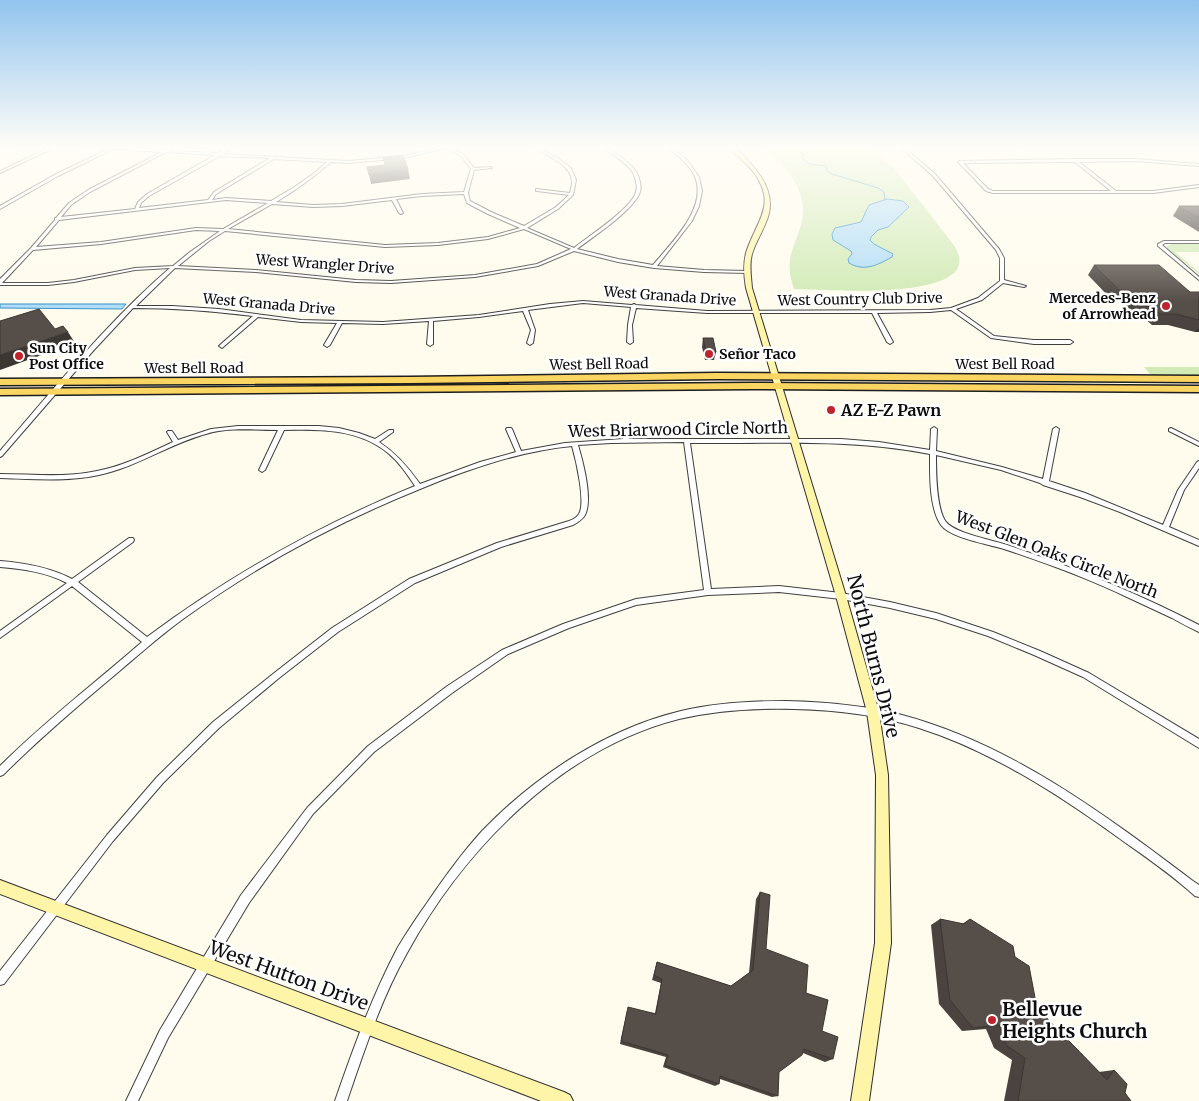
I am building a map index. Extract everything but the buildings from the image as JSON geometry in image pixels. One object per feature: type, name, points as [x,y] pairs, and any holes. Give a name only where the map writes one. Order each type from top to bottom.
[{"type":"main road","name":"West Bell Road","points":[[0,382],[775,376],[1199,379]]},
{"type":"main road","name":"West Bell Road","points":[[0,392],[778,386],[1199,389]]},
{"type":"street","points":[[0,208],[18,197]]},
{"type":"street","points":[[0,283],[32,250],[70,204],[80,197]]},
{"type":"street","points":[[136,210],[139,203],[145,197]]},
{"type":"street","points":[[0,455],[132,307],[173,267],[224,230],[281,197]]},
{"type":"street","points":[[56,220],[210,200],[231,199],[313,206],[342,205],[399,197]]},
{"type":"street","points":[[467,197],[468,202],[483,211],[575,250],[618,261],[654,267],[698,271],[747,272]]},
{"type":"street","points":[[32,250],[196,230],[224,230],[385,246],[438,244],[488,238],[524,228],[556,208],[568,197]]},
{"type":"street","name":"West Wrangler Drive","points":[[0,283],[48,284],[135,269],[173,267],[256,270],[356,281],[391,282],[475,276],[538,265],[575,250],[627,209],[635,197]]},
{"type":"street","points":[[654,267],[693,216],[701,197]]},
{"type":"street","name":"North Burns Drive","points":[[767,197],[765,220],[751,244],[747,272],[749,288],[842,596],[873,712],[882,775],[883,943],[860,1101]]},
{"type":"street","points":[[953,197],[998,250],[1002,258],[1002,281],[1024,286]]},
{"type":"street","points":[[393,198],[401,213]]},
{"type":"street","points":[[436,237],[438,244]]},
{"type":"street","points":[[1199,242],[1164,242],[1159,245],[1199,279]]},
{"type":"street","points":[[100,276],[100,282]]},
{"type":"street","name":"West Country Club Drive","points":[[756,312],[874,312],[952,309],[980,299],[1002,281]]},
{"type":"street","name":"West Granada Drive","points":[[132,307],[172,307],[301,321],[384,323],[432,320],[526,309],[583,299],[707,312],[756,312]]},
{"type":"street","points":[[630,342],[630,325],[634,305]]},
{"type":"street","points":[[526,309],[533,330],[530,343]]},
{"type":"street","points":[[952,309],[994,337],[1034,342],[1070,342]]},
{"type":"street","points":[[874,312],[890,342]]},
{"type":"street","points":[[222,346],[256,315]]},
{"type":"street","points":[[430,344],[432,320]]},
{"type":"street","points":[[327,345],[340,322]]},
{"type":"street","points":[[989,344],[994,337]]},
{"type":"street","points":[[262,470],[282,428]]},
{"type":"street","points":[[0,476],[69,476],[97,473],[128,464],[202,433],[221,429],[282,428],[336,430],[354,433],[375,442],[401,461],[419,487]]},
{"type":"street","points":[[625,428],[626,441]]},
{"type":"street","points":[[509,429],[519,453]]},
{"type":"street","name":"West Glen Oaks Circle North","points":[[934,429],[933,453],[936,502],[943,523],[954,532],[1004,547],[1104,584],[1167,612],[1199,629]]},
{"type":"street","points":[[1045,483],[1056,429]]},
{"type":"street","points":[[1171,430],[1199,444]]},
{"type":"street","points":[[375,442],[390,431]]},
{"type":"street","points":[[170,432],[177,443]]},
{"type":"street","name":"West Briarwood Circle North","points":[[0,772],[27,744],[148,642],[214,594],[292,546],[358,513],[419,487],[473,466],[519,453],[575,444],[626,441],[866,442],[933,453],[1045,483],[1103,503],[1199,543]]},
{"type":"street","points":[[687,441],[708,592]]},
{"type":"street","points":[[0,980],[110,838],[154,787],[209,732],[335,630],[412,581],[499,545],[571,523],[580,518],[584,510],[584,496],[575,444]]},
{"type":"street","points":[[1165,528],[1181,490],[1199,464]]},
{"type":"street","points":[[0,635],[131,540]]},
{"type":"street","points":[[0,564],[38,568],[55,573],[72,582],[148,642]]},
{"type":"street","points":[[132,1101],[164,1034],[245,899],[310,811],[371,749],[449,690],[505,652],[566,626],[636,602],[708,592],[779,589],[842,596],[936,616],[990,634],[1086,675],[1199,744]]},
{"type":"street","points":[[341,1101],[367,1026],[405,945],[461,863],[498,822],[544,782],[596,750],[646,726],[698,712],[750,704],[804,705],[873,712],[936,729],[986,751],[1053,787],[1112,826],[1199,892]]},
{"type":"street","name":"West Hutton Drive","points":[[0,886],[55,909],[564,1101]]},
{"type":"green space","points":[[801,197],[917,197],[953,244],[959,263],[949,276],[928,285],[866,291],[794,289],[790,263],[801,225]]},
{"type":"green space","points":[[1172,244],[1199,244],[1199,252],[1175,252],[1199,274],[1167,249],[1167,246]]},
{"type":"green space","points":[[1144,367],[1199,367],[1199,375],[1152,376]]},
{"type":"water","points":[[887,199],[903,201],[909,207],[888,227],[878,230],[871,237],[870,240],[874,244],[893,254],[892,257],[876,265],[866,267],[855,266],[849,263],[848,259],[852,254],[851,251],[833,240],[832,234],[835,228],[861,222],[869,205]]},
{"type":"water","points":[[0,304],[126,304],[122,309],[0,308]]},
{"type":"place","name":"Mercedes-Benz of Arrowhead","points":[[1166,306]]},
{"type":"place","name":"Señor Taco","points":[[709,354]]},
{"type":"place","name":"Sun City Post Office","points":[[19,356]]},
{"type":"place","name":"AZ E-Z Pawn","points":[[831,410]]},
{"type":"place","name":"Bellevue Heights Church","points":[[992,1020]]}]
